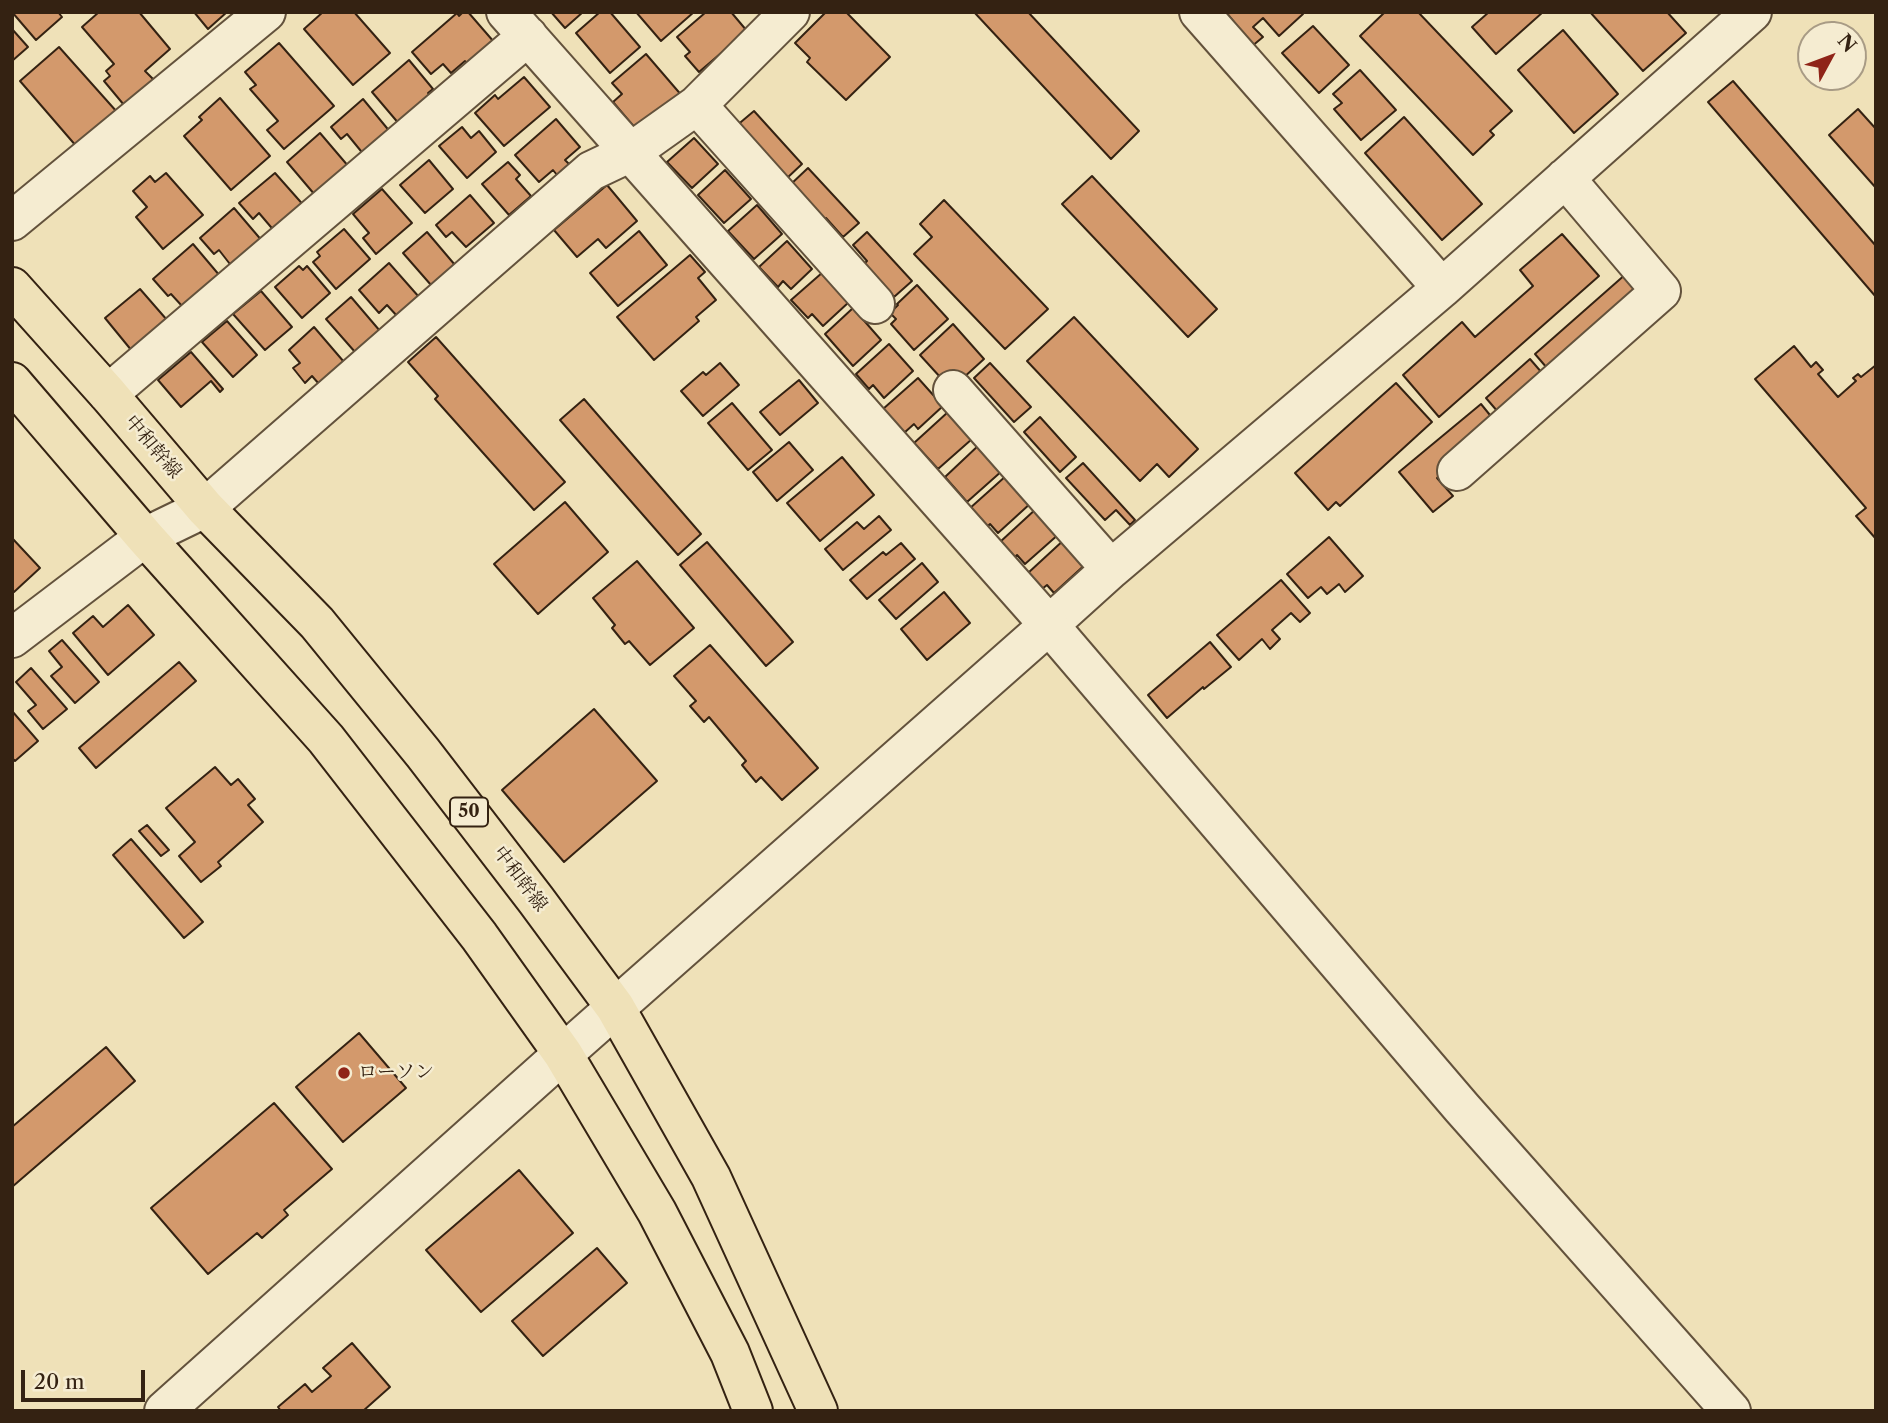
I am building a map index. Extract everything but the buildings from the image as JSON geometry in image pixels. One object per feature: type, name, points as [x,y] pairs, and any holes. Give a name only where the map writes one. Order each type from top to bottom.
[{"type":"main road","name":"中和幹線","points":[[12,287],[205,508],[317,623],[423,753],[615,1007],[711,1177],[818,1411]]},
{"type":"main road","points":[[12,382],[145,537],[326,739],[479,936],[563,1054],[657,1212],[730,1353],[753,1411]]},
{"type":"street","points":[[12,221],[267,12]]},
{"type":"street","points":[[1199,12],[1441,288]]},
{"type":"street","points":[[164,1411],[615,1007],[1111,569],[1441,288],[1752,12]]},
{"type":"street","points":[[12,638],[145,537],[205,508],[591,171],[631,152],[697,105],[773,18]]},
{"type":"street","points":[[108,394],[517,24],[1049,625],[1462,1108],[1731,1411]]},
{"type":"street","points":[[697,105],[875,304]]},
{"type":"street","points":[[1457,471],[1661,291],[1565,177]]},
{"type":"street","points":[[953,390],[1111,569]]},
{"type":"place","name":"ローソン","points":[[344,1073]]}]
